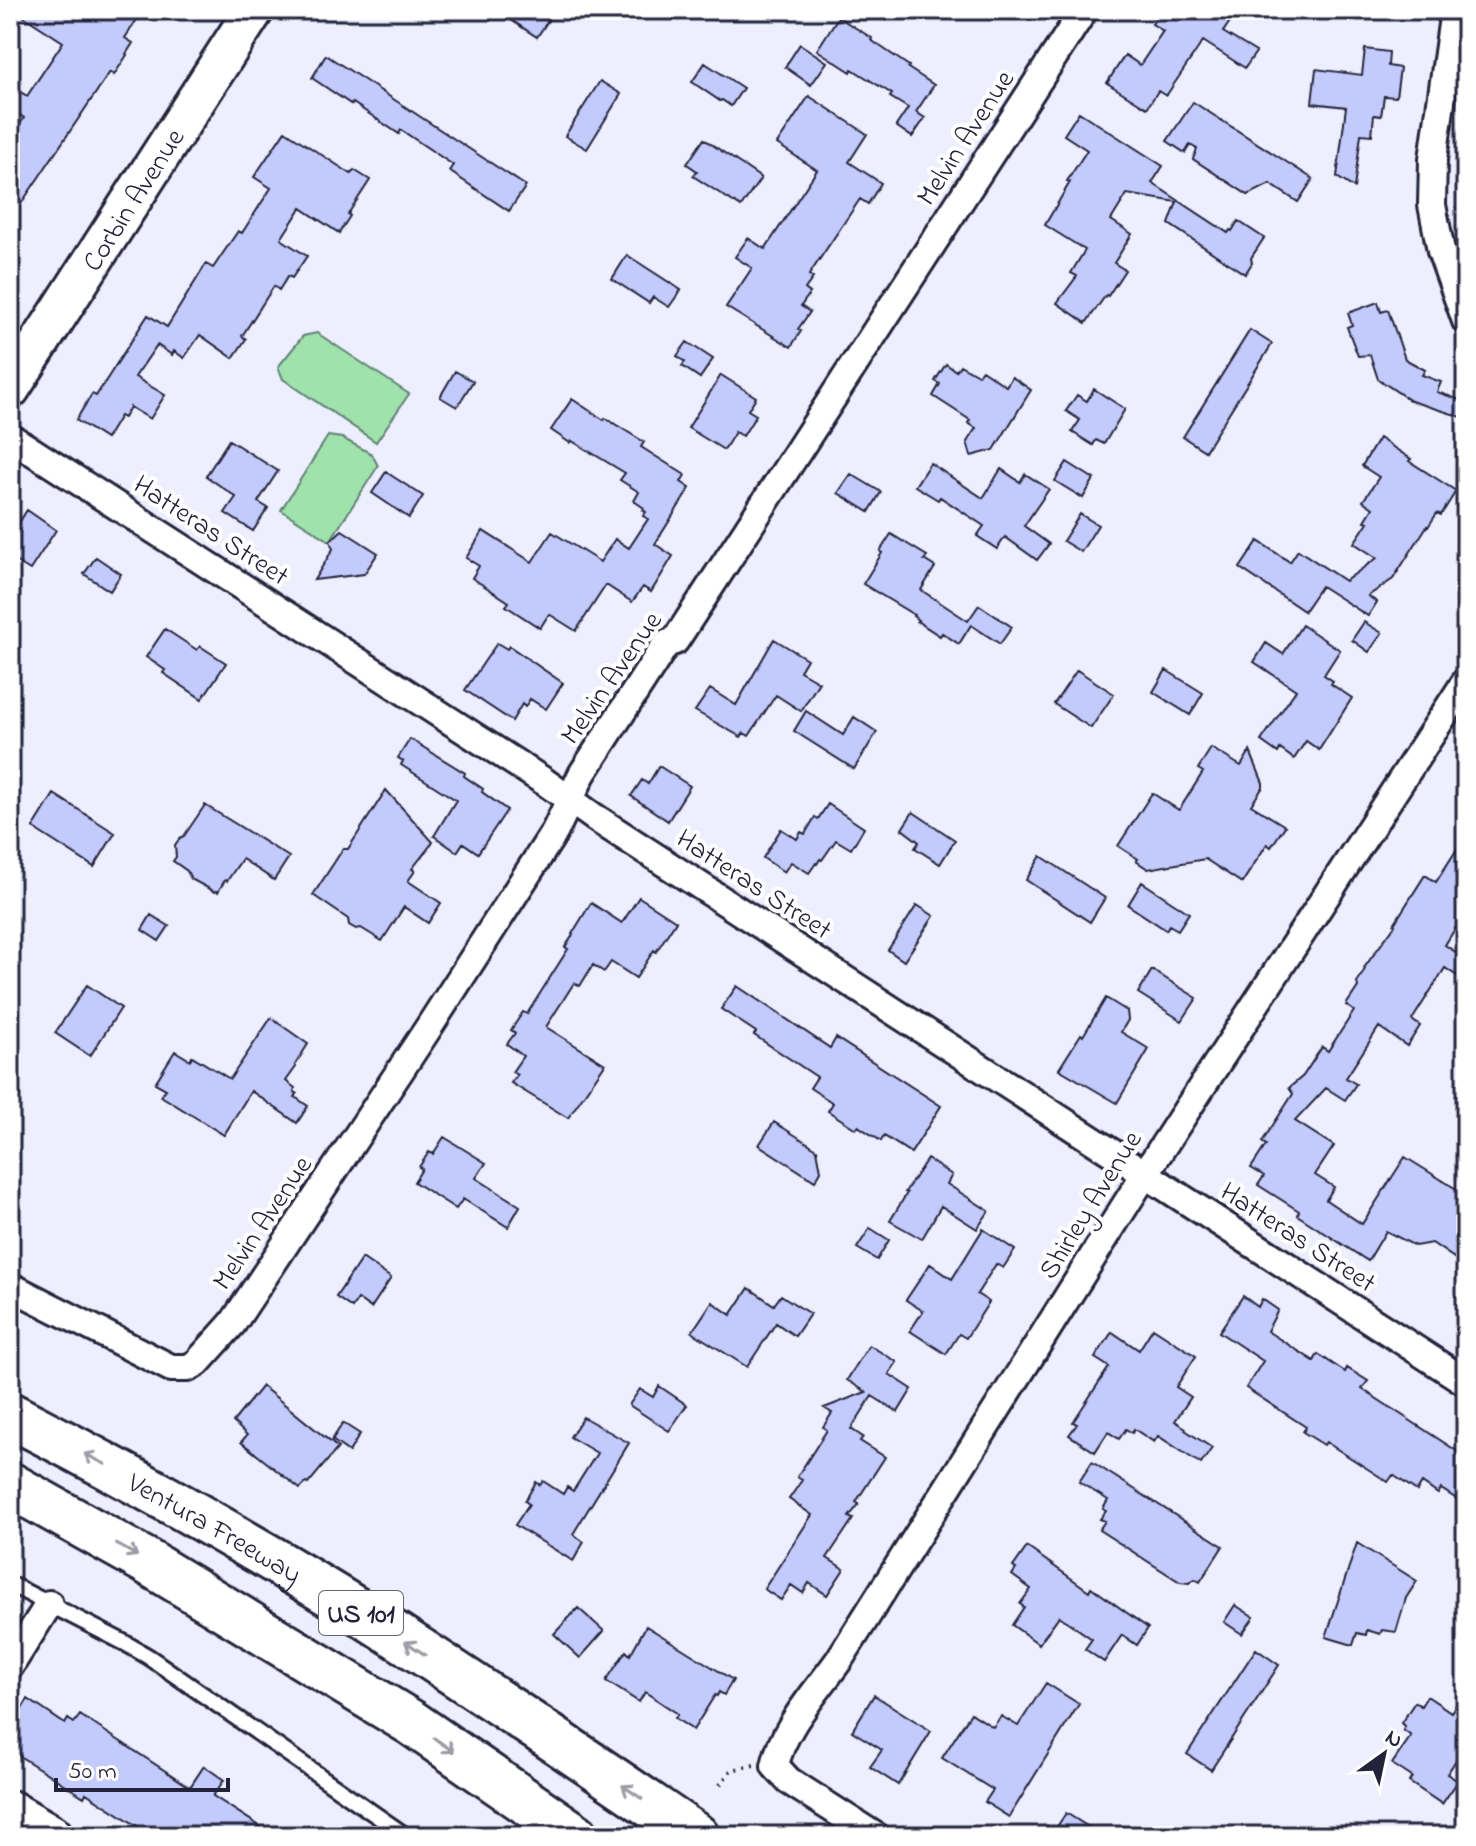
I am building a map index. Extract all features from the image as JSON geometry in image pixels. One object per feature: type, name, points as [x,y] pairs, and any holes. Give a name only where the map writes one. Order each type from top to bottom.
[{"type":"highway","name":"Ventura Freeway","points":[[10,1415],[120,1472],[373,1621],[696,1836]]},
{"type":"highway","name":"US 101","points":[[10,1485],[144,1560],[375,1700],[576,1836]]},
{"type":"main road","name":"Corbin Avenue","points":[[10,389],[254,10]]},
{"type":"main road","points":[[10,1812],[51,1836]]},
{"type":"street","name":"Melvin Avenue","points":[[10,1286],[161,1364],[180,1370],[197,1363],[233,1323],[555,831],[582,774],[666,644],[675,641],[684,628],[1084,10]]},
{"type":"street","points":[[1454,10],[1433,159],[1432,205],[1441,251],[1466,321]]},
{"type":"street","name":"Hatteras Street","points":[[10,437],[1466,1382]]},
{"type":"street","name":"Shirley Avenue","points":[[775,1766],[778,1749],[839,1660],[1145,1174],[1466,681]]},
{"type":"street","points":[[10,1666],[49,1604]]},
{"type":"street","points":[[775,1766],[789,1781],[875,1836]]},
{"type":"lane","points":[[10,1584],[149,1657],[406,1836]]},
{"type":"path","points":[[720,1785],[731,1770],[748,1765],[775,1766]]},
{"type":"green space","points":[[317,333],[409,394],[376,442],[283,379],[278,367],[303,336]]},
{"type":"green space","points":[[328,436],[342,438],[372,454],[378,466],[330,541],[281,510]]},
{"type":"building","points":[[14,10],[143,10],[125,38],[133,43],[127,55],[114,75],[110,72],[10,220],[10,139],[24,118],[10,108],[10,85],[27,96],[63,42]]},
{"type":"building","points":[[496,10],[555,10],[537,37]]},
{"type":"building","points":[[1161,10],[1238,10],[1223,32],[1256,52],[1245,68],[1203,41],[1166,96],[1158,91],[1147,108],[1107,83],[1125,55],[1140,65],[1163,31],[1152,24]]},
{"type":"building","points":[[838,17],[872,38],[934,85],[916,112],[925,118],[912,137],[896,126],[908,108],[890,97],[892,94],[817,50]]},
{"type":"building","points":[[800,44],[827,62],[811,85],[785,67]]},
{"type":"building","points":[[1365,49],[1389,52],[1388,66],[1400,68],[1396,97],[1384,96],[1381,116],[1374,115],[1372,135],[1361,134],[1354,188],[1337,177],[1346,107],[1312,103],[1316,69],[1362,75]]},
{"type":"building","points":[[326,55],[526,186],[509,211],[449,171],[453,165],[401,130],[399,134],[312,78]]},
{"type":"building","points":[[705,63],[743,88],[731,106],[692,82]]},
{"type":"building","points":[[600,81],[621,94],[587,149],[565,136]]},
{"type":"building","points":[[809,96],[867,134],[849,162],[881,183],[868,204],[860,199],[809,275],[813,278],[805,289],[810,293],[801,306],[810,312],[798,329],[801,331],[791,347],[726,307],[752,268],[735,257],[748,238],[765,249],[817,170],[777,144]]},
{"type":"building","points":[[1193,102],[1313,179],[1298,202],[1270,184],[1248,195],[1193,159],[1197,149],[1190,145],[1185,153],[1167,141]]},
{"type":"building","points":[[1079,112],[1163,166],[1152,183],[1228,233],[1238,221],[1264,238],[1245,274],[1169,224],[1177,202],[1127,194],[1111,220],[1132,234],[1114,263],[1125,270],[1086,323],[1057,303],[1077,276],[1071,273],[1085,250],[1045,225],[1087,150],[1064,135]]},
{"type":"building","points":[[285,131],[351,174],[354,170],[370,180],[339,233],[301,208],[281,239],[307,256],[292,278],[288,276],[279,290],[274,286],[242,336],[246,339],[233,358],[200,335],[184,358],[174,351],[172,355],[157,345],[135,377],[165,395],[150,419],[130,407],[124,418],[120,416],[106,439],[76,420],[92,394],[96,396],[148,315],[167,327],[206,264],[213,268],[238,231],[242,233],[271,188],[254,177]]},
{"type":"building","points":[[704,139],[761,178],[741,207],[693,176],[697,171],[687,164]]},
{"type":"building","points":[[627,255],[681,290],[669,307],[653,297],[649,303],[612,279]]},
{"type":"building","points":[[1378,302],[1381,312],[1388,310],[1405,359],[1425,370],[1422,375],[1441,382],[1437,392],[1466,402],[1465,418],[1411,401],[1378,379],[1370,355],[1358,356],[1347,327],[1352,325],[1348,313]]},
{"type":"building","points":[[1250,330],[1272,344],[1205,451],[1183,437]]},
{"type":"building","points":[[687,342],[713,359],[700,378],[682,366],[685,362],[677,356]]},
{"type":"building","points":[[946,364],[956,371],[960,365],[978,375],[982,370],[1006,386],[1012,377],[1031,390],[994,450],[971,456],[967,442],[976,428],[968,423],[970,420],[933,396],[940,384],[935,381]]},
{"type":"building","points":[[455,371],[473,381],[457,407],[440,397]]},
{"type":"building","points":[[721,375],[756,397],[748,410],[756,415],[743,436],[735,432],[724,450],[688,428]]},
{"type":"building","points":[[1094,389],[1125,409],[1104,444],[1096,440],[1093,445],[1072,432],[1080,420],[1066,411],[1077,395],[1087,401]]},
{"type":"building","points":[[572,399],[644,442],[641,447],[685,475],[681,482],[690,488],[655,544],[673,556],[651,592],[643,587],[632,602],[606,585],[576,631],[549,614],[540,628],[506,606],[509,602],[472,578],[479,566],[466,558],[483,531],[532,562],[552,532],[600,562],[615,539],[629,548],[648,519],[643,516],[646,512],[644,508],[634,501],[639,492],[620,480],[625,473],[551,430]]},
{"type":"building","points":[[1379,438],[1456,491],[1441,515],[1437,513],[1427,526],[1393,579],[1368,596],[1377,602],[1368,616],[1321,586],[1304,611],[1240,568],[1258,541],[1290,562],[1298,550],[1345,581],[1377,558],[1354,543],[1373,508],[1363,501],[1379,477],[1362,466]]},
{"type":"building","points":[[229,440],[278,471],[258,502],[268,508],[253,531],[225,513],[236,497],[206,476]]},
{"type":"building","points":[[1067,462],[1094,479],[1083,498],[1055,481]]},
{"type":"building","points":[[930,463],[983,498],[1001,469],[1020,482],[1025,474],[1049,489],[1024,526],[1049,544],[1037,560],[1005,537],[997,549],[977,536],[984,526],[940,497],[938,500],[915,486]]},
{"type":"building","points":[[386,472],[423,496],[409,518],[372,493]]},
{"type":"building","points":[[851,474],[881,492],[869,512],[838,493]]},
{"type":"building","points":[[27,510],[56,530],[30,570],[10,558],[10,537]]},
{"type":"building","points":[[1080,514],[1098,525],[1081,552],[1063,541]]},
{"type":"building","points":[[342,530],[378,553],[364,574],[314,580],[333,549],[330,541]]},
{"type":"building","points":[[891,534],[927,556],[924,560],[935,567],[921,590],[968,621],[979,605],[1012,627],[1000,644],[971,625],[959,644],[942,633],[940,636],[917,621],[914,615],[863,584]]},
{"type":"building","points":[[96,557],[121,574],[110,591],[84,574]]},
{"type":"building","points":[[1364,622],[1382,633],[1369,652],[1352,640]]},
{"type":"building","points":[[1302,625],[1340,650],[1324,675],[1333,681],[1331,684],[1352,698],[1319,750],[1306,741],[1294,759],[1261,741],[1296,690],[1254,662],[1266,643],[1283,654]]},
{"type":"building","points":[[165,629],[197,650],[200,646],[226,663],[202,699],[163,673],[165,670],[146,657]]},
{"type":"building","points":[[774,639],[807,659],[800,671],[819,682],[801,711],[776,695],[749,736],[744,733],[741,737],[695,711],[710,689],[736,705]]},
{"type":"building","points":[[497,643],[507,649],[509,646],[563,683],[546,709],[530,699],[525,707],[522,704],[512,721],[465,690]]},
{"type":"building","points":[[1077,670],[1114,694],[1091,728],[1054,704]]},
{"type":"building","points":[[1166,670],[1203,693],[1190,715],[1153,692]]},
{"type":"building","points":[[806,711],[843,735],[854,717],[877,732],[854,769],[794,731]]},
{"type":"building","points":[[410,739],[465,773],[464,776],[483,789],[482,792],[507,810],[478,853],[463,843],[457,852],[434,836],[456,800],[401,765],[403,761],[398,758]]},
{"type":"building","points":[[1211,748],[1241,766],[1250,751],[1263,783],[1251,805],[1285,826],[1271,847],[1267,844],[1242,883],[1205,859],[1148,869],[1118,846],[1152,793],[1179,810],[1203,772],[1198,769]]},
{"type":"building","points":[[659,766],[690,786],[668,821],[631,796],[642,780],[648,784]]},
{"type":"building","points":[[386,790],[433,842],[412,869],[415,871],[408,881],[441,903],[428,923],[404,907],[382,941],[361,928],[349,925],[348,919],[313,895],[343,849],[348,849]]},
{"type":"building","points":[[54,794],[115,833],[94,867],[33,828]]},
{"type":"building","points":[[828,804],[864,828],[851,849],[836,840],[809,873],[791,862],[784,872],[763,858],[781,829],[797,839],[801,832],[805,834],[815,817],[818,819]]},
{"type":"building","points":[[205,805],[289,857],[274,880],[242,859],[215,892],[191,879],[187,871],[173,861],[176,857],[175,845]]},
{"type":"building","points":[[913,812],[955,840],[940,864],[915,848],[919,842],[902,829]]},
{"type":"building","points":[[1466,835],[1466,911],[1445,945],[1466,959],[1466,982],[1445,968],[1412,1020],[1420,1026],[1407,1046],[1379,1027],[1346,1078],[1356,1084],[1345,1100],[1326,1088],[1295,1121],[1334,1146],[1315,1175],[1334,1187],[1326,1200],[1362,1224],[1405,1157],[1466,1195],[1466,1266],[1432,1243],[1415,1246],[1386,1231],[1368,1261],[1297,1215],[1299,1211],[1258,1185],[1264,1176],[1251,1168],[1266,1145],[1262,1142],[1293,1094],[1289,1088],[1303,1076],[1322,1047],[1328,1051],[1354,1011],[1346,1005],[1358,987],[1364,968],[1425,875],[1436,882]]},
{"type":"building","points":[[1041,856],[1105,898],[1090,922],[1026,880]]},
{"type":"building","points":[[1142,882],[1189,913],[1178,930],[1169,925],[1166,930],[1128,905]]},
{"type":"building","points":[[639,897],[676,921],[656,952],[654,950],[636,978],[611,962],[604,972],[593,965],[580,986],[574,983],[546,1027],[605,1064],[568,1118],[511,1083],[517,1075],[512,1072],[523,1056],[507,1044],[515,1033],[511,1030],[523,1012],[527,1014],[568,949],[565,947],[591,903],[622,923]]},
{"type":"building","points":[[917,905],[934,916],[904,961],[888,950]]},
{"type":"building","points":[[151,915],[169,926],[159,941],[142,930]]},
{"type":"building","points":[[1152,970],[1197,998],[1182,1021],[1138,993]]},
{"type":"building","points":[[87,985],[121,1008],[90,1056],[55,1033]]},
{"type":"building","points":[[737,986],[830,1048],[836,1038],[941,1106],[911,1153],[884,1136],[881,1141],[858,1126],[856,1129],[828,1111],[833,1103],[810,1088],[817,1077],[721,1009]]},
{"type":"building","points":[[1106,998],[1127,1011],[1128,1020],[1121,1032],[1149,1049],[1117,1103],[1059,1069]]},
{"type":"building","points":[[271,1018],[308,1044],[286,1081],[295,1088],[295,1097],[308,1106],[297,1123],[251,1091],[224,1135],[161,1096],[166,1089],[155,1083],[175,1051],[190,1060],[192,1056],[230,1079]]},
{"type":"building","points":[[774,1122],[817,1149],[821,1171],[815,1181],[759,1145]]},
{"type":"building","points":[[444,1137],[486,1163],[476,1178],[520,1206],[508,1227],[463,1199],[456,1209],[414,1182],[429,1152],[433,1154]]},
{"type":"building","points":[[927,1159],[952,1175],[947,1184],[989,1211],[977,1229],[941,1206],[922,1239],[890,1221]]},
{"type":"building","points":[[870,1228],[889,1240],[877,1260],[857,1248]]},
{"type":"building","points":[[983,1229],[1015,1250],[1003,1268],[996,1264],[977,1294],[989,1302],[966,1338],[959,1334],[946,1354],[910,1331],[923,1311],[906,1300],[930,1264],[952,1279]]},
{"type":"building","points":[[362,1258],[391,1278],[371,1308],[358,1299],[352,1308],[336,1297]]},
{"type":"building","points":[[749,1288],[774,1305],[781,1295],[810,1314],[795,1336],[776,1323],[747,1367],[692,1332],[712,1302],[731,1315]]},
{"type":"building","points":[[1243,1296],[1258,1307],[1262,1299],[1278,1310],[1267,1331],[1314,1361],[1318,1354],[1345,1372],[1347,1368],[1368,1381],[1362,1389],[1466,1457],[1466,1505],[1441,1489],[1438,1494],[1422,1483],[1417,1491],[1393,1475],[1388,1482],[1326,1442],[1324,1445],[1303,1432],[1306,1427],[1246,1388],[1263,1361],[1219,1332]]},
{"type":"building","points":[[1153,1328],[1196,1356],[1176,1387],[1191,1397],[1175,1421],[1212,1448],[1201,1464],[1158,1436],[1154,1442],[1134,1429],[1132,1433],[1126,1429],[1119,1439],[1108,1432],[1095,1452],[1069,1435],[1077,1424],[1073,1422],[1109,1367],[1095,1358],[1112,1332],[1139,1350]]},
{"type":"building","points":[[869,1345],[897,1362],[889,1374],[912,1389],[898,1412],[872,1396],[851,1429],[863,1437],[860,1441],[885,1457],[856,1502],[859,1504],[849,1517],[853,1519],[827,1558],[844,1569],[827,1595],[809,1583],[803,1593],[791,1585],[781,1600],[764,1589],[812,1515],[789,1499],[802,1480],[797,1477],[827,1430],[823,1427],[832,1413],[824,1408],[866,1392],[847,1380]]},
{"type":"building","points":[[262,1386],[338,1448],[308,1484],[300,1489],[241,1442],[247,1435],[233,1422]]},
{"type":"building","points":[[659,1386],[687,1405],[669,1431],[629,1405],[640,1389],[653,1397]]},
{"type":"building","points":[[583,1417],[629,1443],[573,1534],[584,1542],[573,1561],[515,1525],[529,1504],[525,1501],[536,1482],[540,1485],[543,1481],[563,1494],[567,1487],[573,1491],[597,1453],[570,1437]]},
{"type":"building","points":[[343,1423],[360,1434],[349,1452],[332,1440]]},
{"type":"building","points":[[1092,1462],[1223,1546],[1200,1582],[1195,1579],[1189,1583],[1180,1582],[1099,1530],[1105,1521],[1100,1519],[1106,1511],[1103,1509],[1108,1500],[1079,1482]]},
{"type":"building","points":[[1357,1543],[1417,1581],[1406,1598],[1396,1632],[1382,1630],[1380,1634],[1367,1630],[1366,1635],[1357,1633],[1353,1645],[1326,1637]]},
{"type":"building","points":[[1027,1547],[1148,1628],[1137,1645],[1122,1635],[1104,1662],[1085,1649],[1092,1639],[1059,1616],[1039,1644],[1012,1625],[1024,1607],[1020,1604],[1031,1589],[1012,1575],[1016,1569],[1013,1567]]},
{"type":"building","points":[[1235,1605],[1254,1617],[1242,1634],[1224,1622]]},
{"type":"building","points":[[578,1608],[604,1631],[580,1658],[554,1634]]},
{"type":"building","points":[[646,1626],[733,1680],[724,1695],[719,1692],[715,1695],[693,1730],[675,1718],[678,1714],[645,1692],[639,1702],[606,1681],[626,1651],[630,1655]]},
{"type":"building","points":[[1256,1649],[1279,1665],[1211,1770],[1187,1754]]},
{"type":"building","points":[[1046,1683],[1079,1704],[1009,1817],[985,1802],[993,1790],[942,1758],[971,1713],[993,1727],[1001,1716],[1018,1726]]},
{"type":"building","points":[[874,1695],[931,1731],[898,1785],[870,1767],[882,1750],[852,1731]]},
{"type":"building","points":[[1427,1696],[1451,1712],[1455,1706],[1466,1713],[1466,1723],[1459,1734],[1466,1738],[1466,1745],[1447,1774],[1458,1781],[1442,1804],[1409,1782],[1412,1777],[1392,1764],[1411,1736],[1403,1730],[1405,1727],[1401,1723],[1415,1702],[1421,1706]]},
{"type":"building","points":[[28,1699],[65,1724],[68,1719],[74,1723],[80,1715],[190,1787],[204,1766],[224,1780],[213,1796],[275,1836],[153,1836],[10,1750],[10,1728]]},
{"type":"building","points":[[1066,1813],[1103,1836],[1051,1836]]}]
